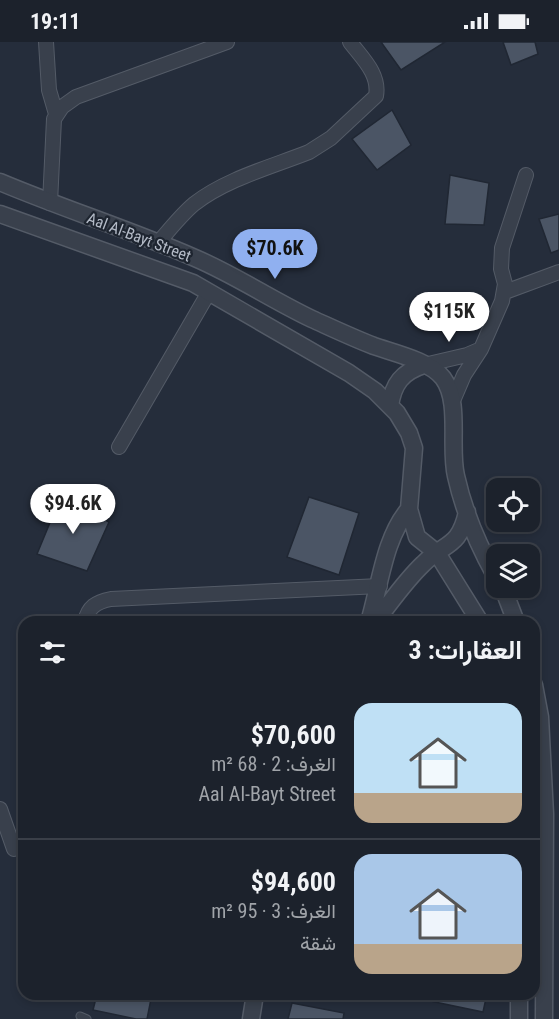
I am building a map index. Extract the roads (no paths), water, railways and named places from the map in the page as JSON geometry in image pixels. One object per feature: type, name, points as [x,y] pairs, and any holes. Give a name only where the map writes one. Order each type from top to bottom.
[{"type":"street","points":[[46,42],[49,90],[56,114],[50,203]]},
{"type":"street","points":[[56,114],[68,102],[76,98],[227,42]]},
{"type":"street","points":[[159,242],[190,208],[203,198],[231,183],[320,146],[376,96],[378,87],[374,75],[350,42]]},
{"type":"street","points":[[452,403],[464,375],[481,349],[505,292],[501,268],[502,248],[526,175]]},
{"type":"street","name":"Aal Al-Bayt Street","points":[[0,182],[50,203],[159,242],[198,259],[312,319],[438,372],[450,390],[455,474],[477,543],[486,559]]},
{"type":"street","name":"Aal Al-Bayt Street","points":[[0,214],[193,283],[349,373],[375,391],[390,406],[409,433],[414,447],[409,509],[417,537],[437,553],[476,616]]},
{"type":"street","points":[[505,292],[559,272]]},
{"type":"street","points":[[119,447],[210,292]]},
{"type":"street","points":[[390,406],[392,392],[399,379],[410,369],[467,355],[481,349]]},
{"type":"street","points":[[371,616],[394,531],[409,509]]},
{"type":"street","points":[[380,616],[416,571],[458,537],[464,526],[467,512]]},
{"type":"street","points":[[86,616],[92,606],[111,599],[380,586]]},
{"type":"street","points":[[507,598],[514,616]]},
{"type":"street","points":[[540,717],[544,814],[544,1019]]},
{"type":"street","points":[[0,809],[14,849]]},
{"type":"street","points":[[251,1019],[254,1000]]},
{"type":"street","points":[[519,1000],[519,1019]]}]
